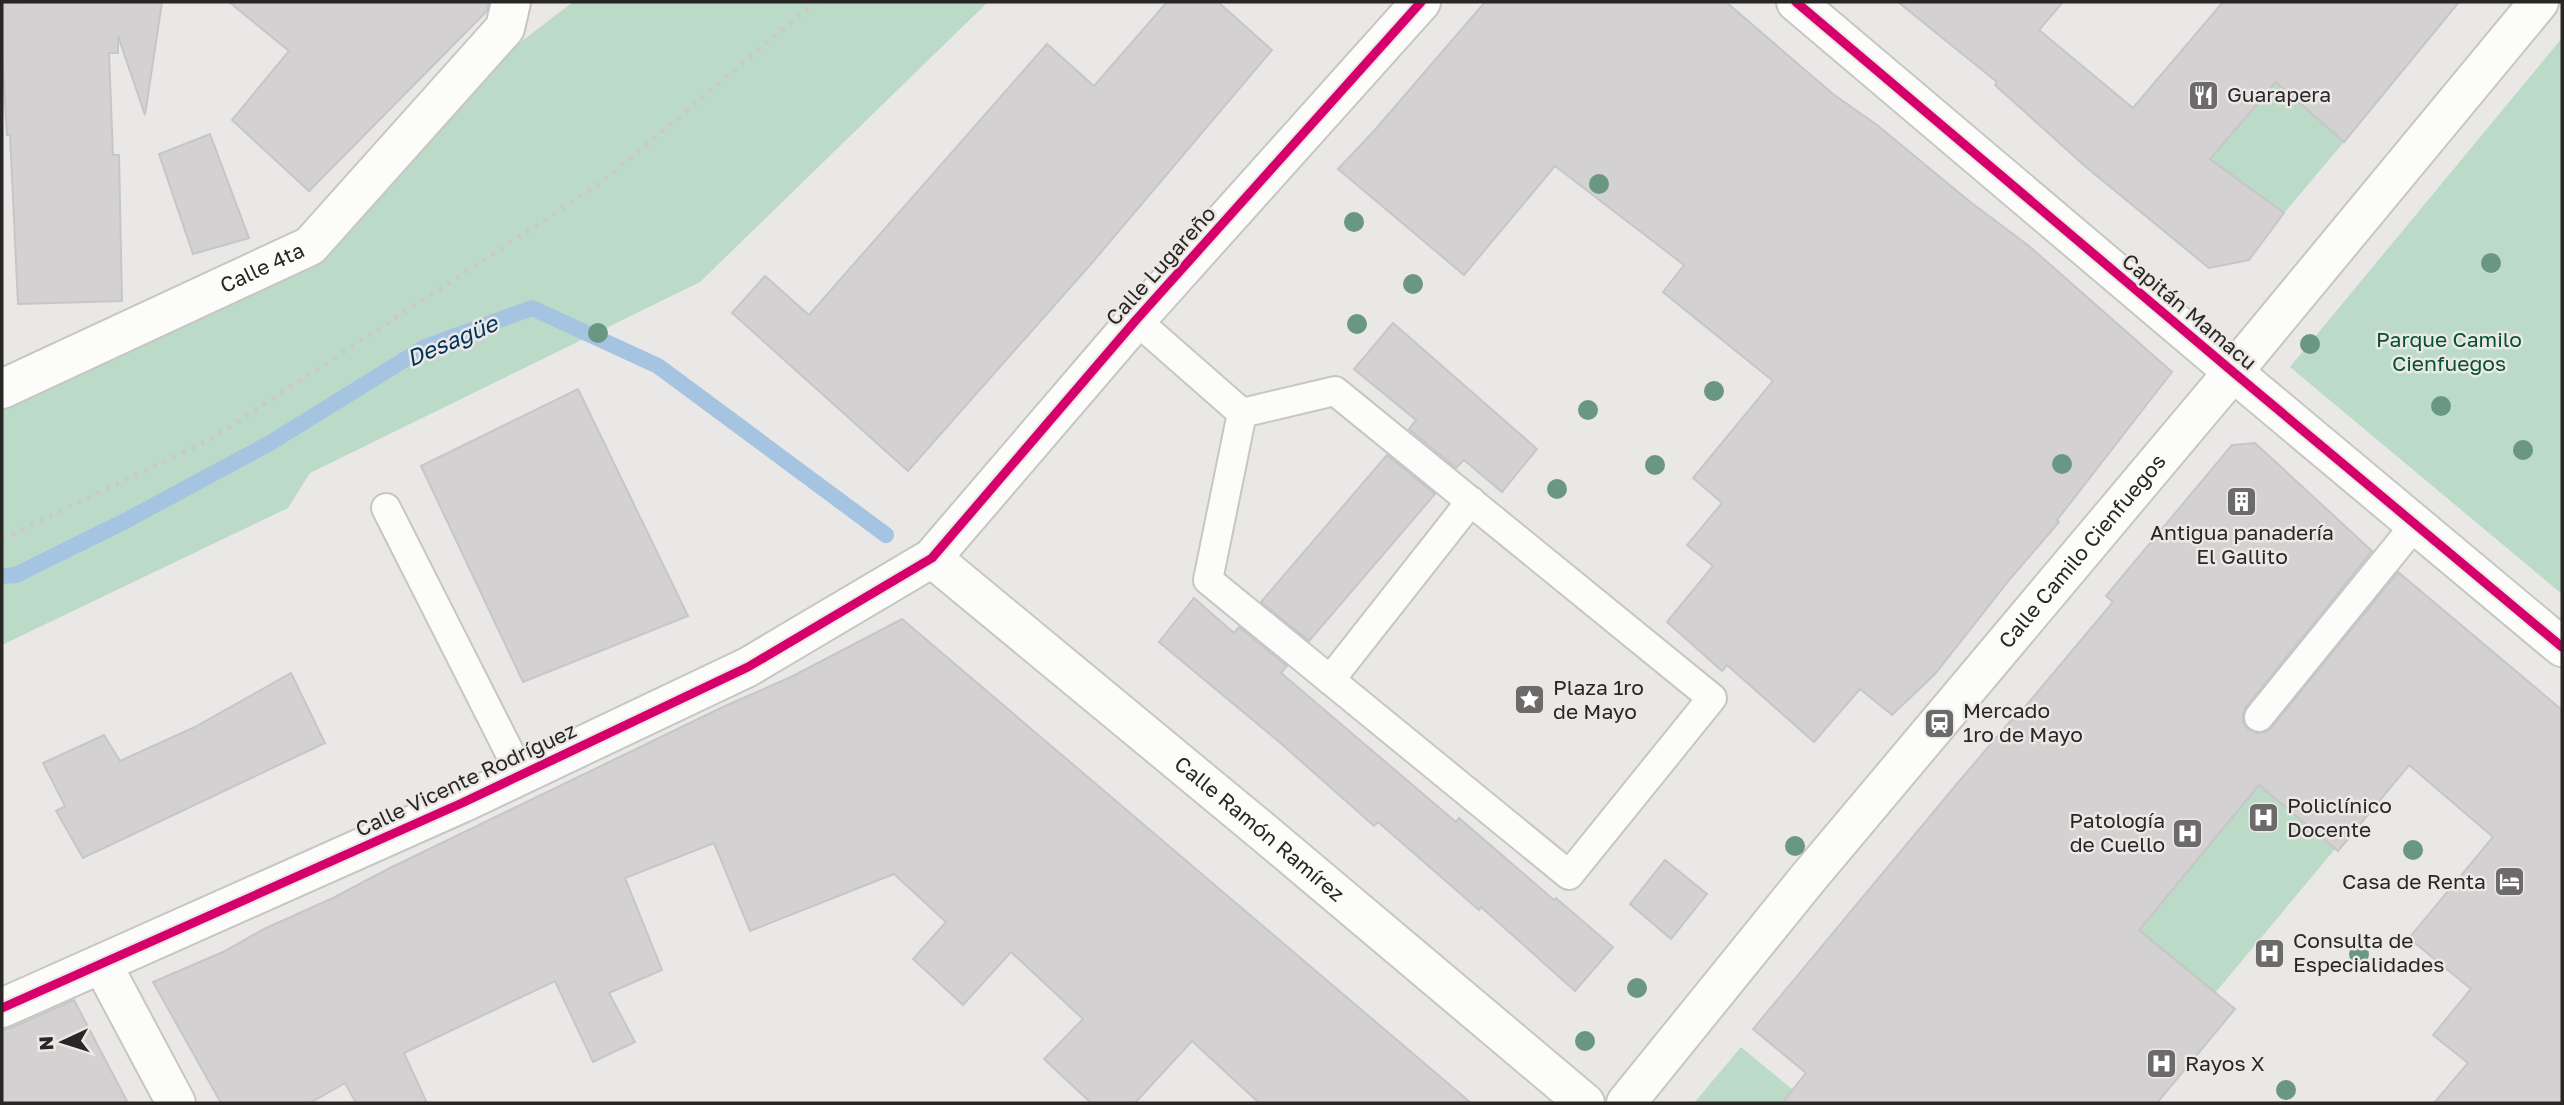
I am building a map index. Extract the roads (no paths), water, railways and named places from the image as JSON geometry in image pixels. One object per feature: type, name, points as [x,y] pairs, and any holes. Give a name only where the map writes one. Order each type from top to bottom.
[{"type":"street","name":"Calle 4ta","points":[[2,389],[310,246],[505,28],[511,2]]},
{"type":"street","name":"Calle Lugareño","points":[[932,558],[1136,320],[1421,2]]},
{"type":"street","name":"Capitán Mamacu","points":[[1796,2],[2562,647]]},
{"type":"street","name":"Calle Camilo Cienfuegos","points":[[1626,1103],[1809,877],[2539,2]]},
{"type":"street","name":"Calle Vicente Rodríguez","points":[[2,1008],[521,775],[748,667],[932,558]]},
{"type":"street","name":"Calle Ramón Ramírez","points":[[932,558],[1252,822],[1585,1103]]},
{"type":"street","points":[[102,964],[176,1103]]},
{"type":"lane","points":[[1136,320],[1242,413]]},
{"type":"lane","points":[[1335,391],[1712,698],[1569,875],[1208,580],[1242,413],[1335,391]]},
{"type":"lane","points":[[1330,680],[1471,501]]},
{"type":"lane","points":[[386,508],[521,775]]},
{"type":"lane","points":[[2259,717],[2415,525]]},
{"type":"waterway","name":"Desagüe","points":[[2,576],[16,575],[127,520],[270,443],[425,347],[532,308],[658,366],[886,535]]},
{"type":"railway","points":[[2,539],[211,439],[601,183],[815,2]]},
{"type":"place","name":"Guarapera","points":[[2204,95]]},
{"type":"place","name":"Antigua panadería El Gallito","points":[[2242,501]]},
{"type":"place","name":"Plaza 1ro de Mayo","points":[[1530,700]]},
{"type":"place","name":"Mercado 1ro de Mayo","points":[[1940,723]]},
{"type":"place","name":"Policlínico Docente","points":[[2264,818]]},
{"type":"place","name":"Patología de Cuello","points":[[2188,833]]},
{"type":"place","name":"Casa de Renta","points":[[2509,882]]},
{"type":"place","name":"Consulta de Especialidades","points":[[2270,953]]},
{"type":"place","name":"Rayos X","points":[[2162,1064]]},
{"type":"park label","name":"Parque Camilo Cienfuegos","points":[[2449,352]]}]
